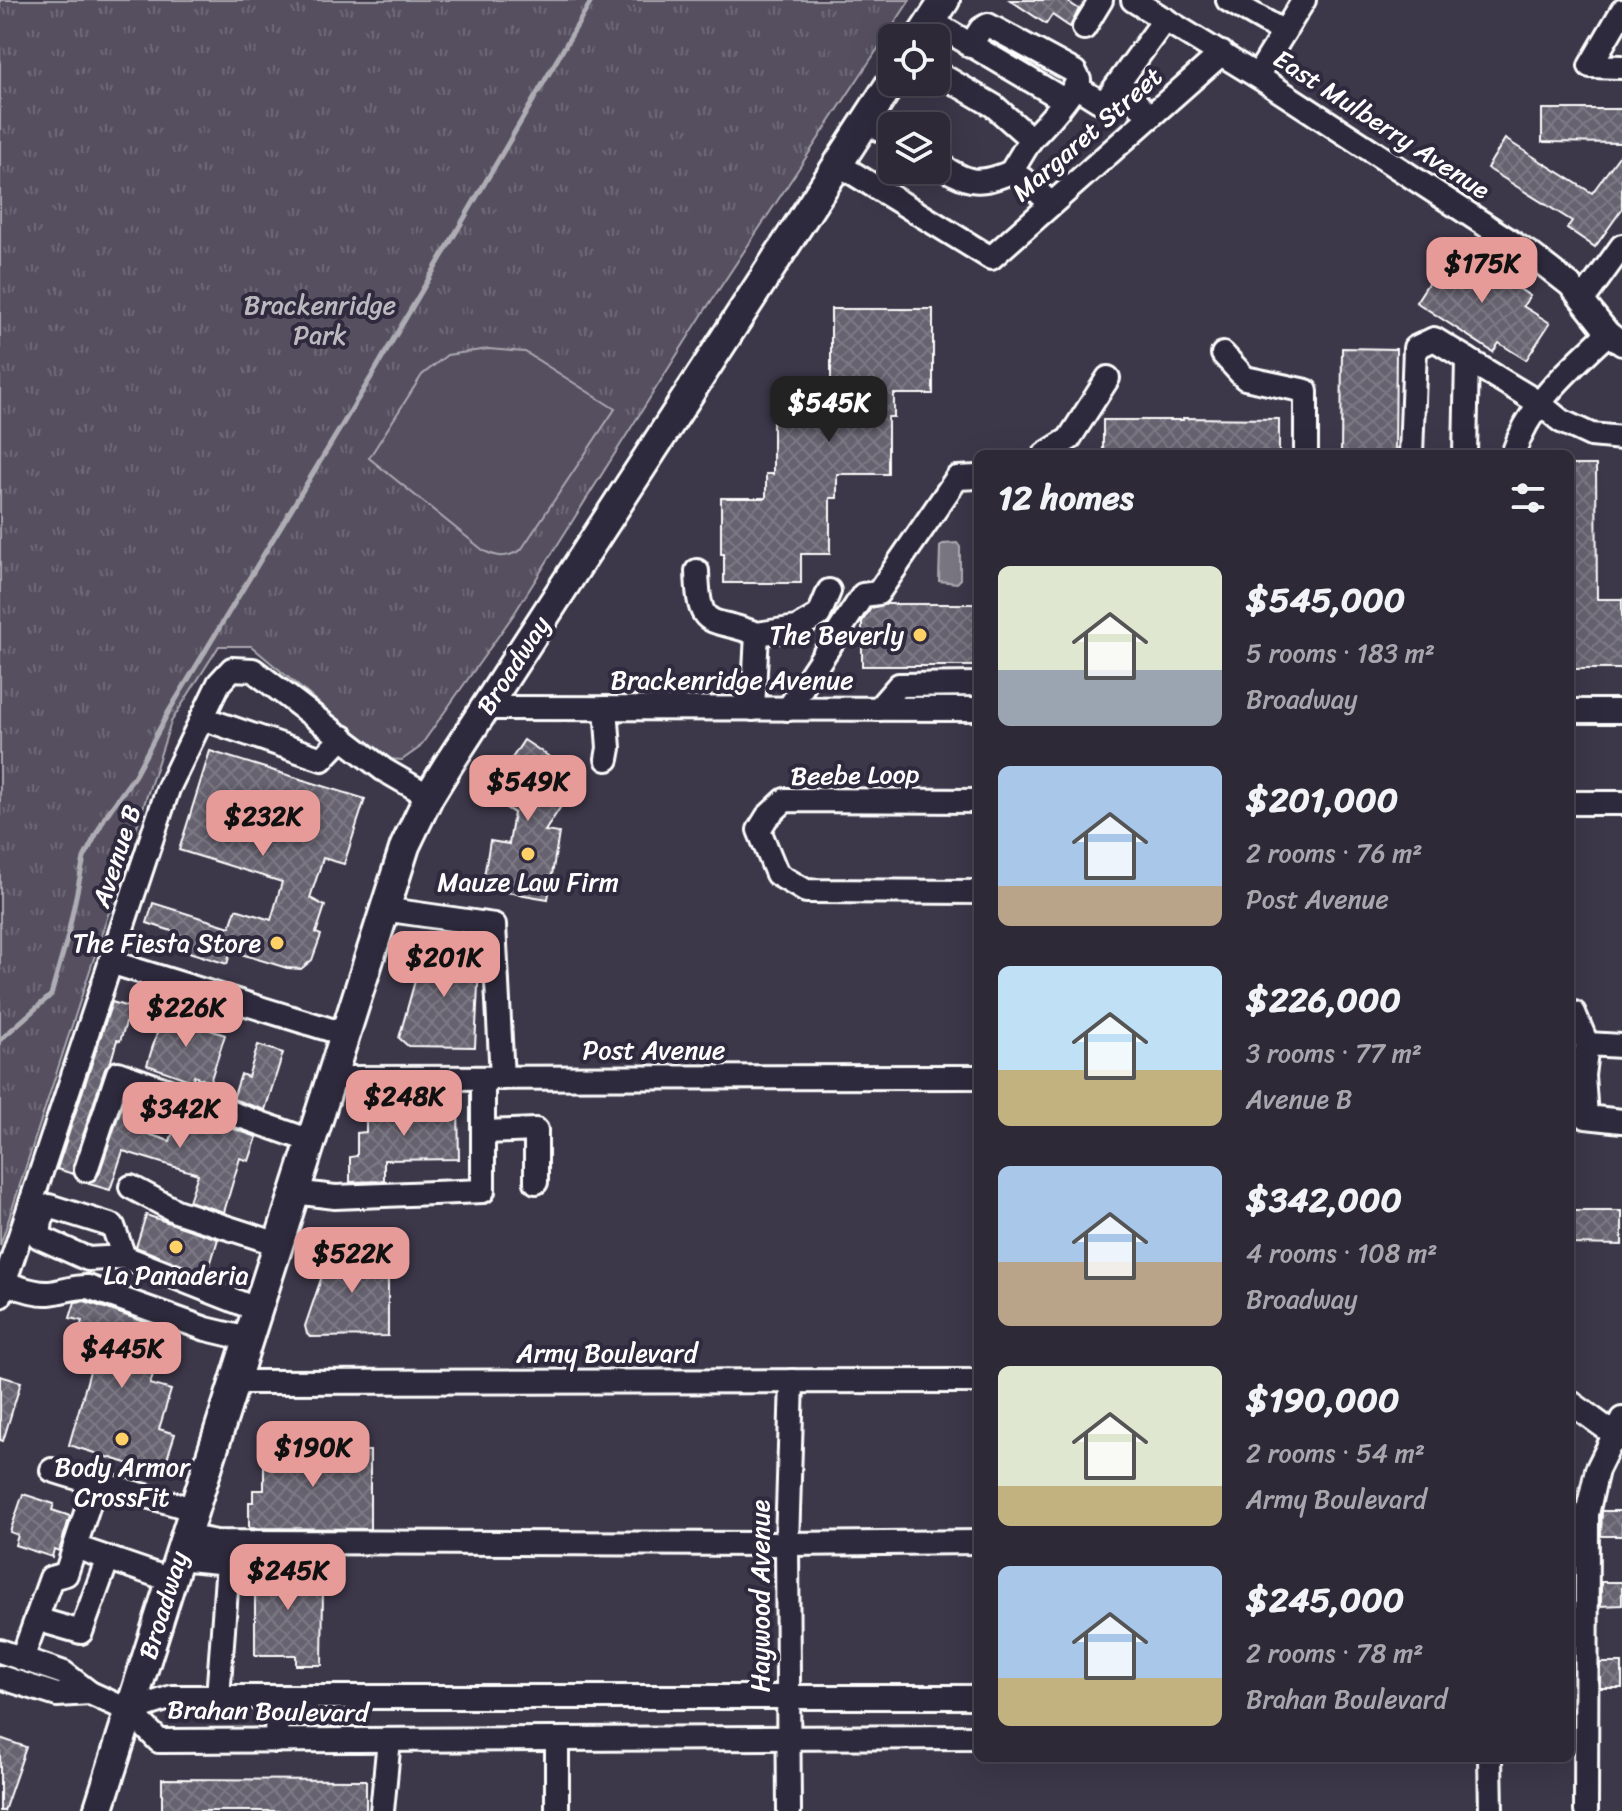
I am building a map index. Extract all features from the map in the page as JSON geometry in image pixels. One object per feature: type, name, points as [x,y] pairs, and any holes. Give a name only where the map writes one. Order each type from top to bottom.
[{"type":"main road","name":"Broadway","points":[[98,1811],[405,846],[429,796],[882,96]]},
{"type":"street","points":[[1084,28],[1101,0]]},
{"type":"street","points":[[1228,0],[1284,32]]},
{"type":"street","points":[[1257,76],[1304,0]]},
{"type":"street","points":[[932,20],[970,46],[1070,93],[1099,101],[1107,99],[1119,84],[1150,7]]},
{"type":"street","name":"East Mulberry Avenue","points":[[1150,7],[1533,256],[1570,285],[1615,338]]},
{"type":"street","points":[[1622,11],[1590,66],[1622,67]]},
{"type":"street","name":"Margaret Street","points":[[838,164],[991,258],[1222,53]]},
{"type":"street","points":[[950,80],[994,106],[1031,139]]},
{"type":"street","points":[[1119,84],[1150,117]]},
{"type":"street","points":[[950,172],[964,180],[992,180],[1011,172],[1031,139],[1053,118],[1070,93]]},
{"type":"street","points":[[866,121],[878,128]]},
{"type":"street","points":[[1011,172],[1029,183],[1051,204]]},
{"type":"street","points":[[1583,300],[1622,246]]},
{"type":"street","points":[[1515,450],[1525,423],[1547,391],[1615,338]]},
{"type":"street","points":[[1411,450],[1415,348],[1434,339],[1539,403],[1561,421],[1591,435],[1622,438]]},
{"type":"street","points":[[1223,354],[1245,378],[1306,391],[1306,450]]},
{"type":"street","points":[[1465,450],[1467,359]]},
{"type":"street","points":[[1051,450],[1069,439],[1108,378]]},
{"type":"street","points":[[788,709],[863,595],[878,593],[957,478],[974,477]]},
{"type":"street","points":[[697,571],[700,610],[715,623],[736,626],[757,634],[797,628],[819,615],[829,591]]},
{"type":"street","points":[[753,709],[757,634]]},
{"type":"street","name":"Avenue B","points":[[2,1289],[34,1218],[110,962],[168,789],[219,683],[232,669],[253,670],[384,770],[429,796]]},
{"type":"street","points":[[878,709],[899,685],[973,684],[967,709]]},
{"type":"street","name":"Brackenridge Avenue","points":[[485,708],[967,709]]},
{"type":"street","points":[[606,708],[607,759]]},
{"type":"street","points":[[1574,711],[1622,711]]},
{"type":"street","points":[[202,718],[322,759],[343,737]]},
{"type":"street","name":"Beebe Loop","points":[[974,801],[785,800],[767,817],[759,830],[777,874],[806,891],[974,892]]},
{"type":"street","points":[[1574,803],[1622,803]]},
{"type":"street","points":[[294,1192],[335,1197],[483,1191],[483,1132],[492,1078],[494,925],[383,909]]},
{"type":"street","points":[[110,962],[344,1034]]},
{"type":"street","points":[[1574,1013],[1587,1044],[1583,1075],[1586,1117],[1622,1121]]},
{"type":"street","points":[[1587,1044],[1622,1046]]},
{"type":"street","points":[[86,1170],[118,1073],[311,1141]]},
{"type":"street","name":"Post Avenue","points":[[330,1078],[974,1077]]},
{"type":"street","points":[[483,1132],[536,1130],[536,1182]]},
{"type":"street","points":[[131,1187],[176,1211],[278,1244]]},
{"type":"street","points":[[124,1257],[113,1226],[49,1206],[34,1218],[39,1237],[88,1259],[124,1257],[258,1310]]},
{"type":"street","points":[[2,1289],[38,1293],[88,1287],[206,1329],[248,1339]]},
{"type":"street","name":"Haywood Avenue","points":[[789,1811],[787,1544],[792,1381]]},
{"type":"street","name":"Army Boulevard","points":[[236,1382],[974,1381]]},
{"type":"street","points":[[1574,1404],[1619,1431],[1597,1470],[1587,1514],[1586,1811]]},
{"type":"street","points":[[52,1470],[95,1485],[161,1499],[182,1546],[228,1563],[218,1697]]},
{"type":"street","points":[[22,1659],[51,1578],[66,1574],[95,1485]]},
{"type":"street","points":[[75,1547],[108,1558],[216,1542],[974,1542]]},
{"type":"street","points":[[36,1619],[81,1632],[108,1558]]},
{"type":"street","points":[[0,1651],[64,1673],[90,1693],[130,1711]]},
{"type":"street","points":[[0,1677],[57,1695],[90,1693]]},
{"type":"street","name":"Brahan Boulevard","points":[[974,1697],[172,1697],[130,1711],[159,1741],[974,1737]]},
{"type":"street","points":[[276,1741],[277,1698]]},
{"type":"street","points":[[557,1739],[557,1811]]},
{"type":"street","points":[[382,1811],[389,1740]]},
{"type":"street","points":[[1490,1762],[1491,1811]]},
{"type":"green space","name":"Brackenridge Park","points":[[0,0],[910,0],[894,24],[878,24],[878,48],[702,315],[514,614],[419,748],[402,760],[389,759],[251,646],[219,646],[171,722],[0,1246]]},
{"type":"green space","points":[[488,349],[525,352],[615,409],[521,550],[502,556],[484,551],[369,458],[422,375],[447,355]]},
{"type":"shaded area","points":[[957,543],[960,547],[960,580],[957,583],[939,581],[940,547]]},
{"type":"building","points":[[1010,0],[1065,0],[1079,9],[1070,27],[1052,15],[1046,24]]},
{"type":"building","points":[[1542,109],[1622,109],[1622,143],[1542,142]]},
{"type":"building","points":[[1505,139],[1592,193],[1622,152],[1622,209],[1595,247],[1567,228],[1572,221],[1487,168]]},
{"type":"building","points":[[1453,245],[1530,296],[1523,306],[1550,323],[1526,360],[1499,343],[1493,352],[1416,302]]},
{"type":"building","points":[[831,309],[933,309],[933,394],[894,394],[894,417],[888,417],[888,474],[837,474],[837,498],[830,498],[830,554],[801,554],[801,583],[724,583],[721,498],[766,498],[766,474],[773,474],[773,416],[823,416],[823,393],[831,393]]},
{"type":"building","points":[[1342,348],[1396,349],[1395,450],[1341,450]]},
{"type":"building","points":[[1279,419],[1279,450],[1103,450],[1103,420]]},
{"type":"building","points":[[1574,465],[1596,465],[1597,599],[1622,599],[1622,669],[1574,669]]},
{"type":"building","name":"The Beverly","points":[[886,604],[974,604],[974,666],[862,666],[862,622],[871,608]]},
{"type":"building","points":[[524,740],[580,777],[545,831],[559,833],[548,899],[482,888],[490,841],[509,844],[514,813],[487,796]]},
{"type":"building","points":[[210,751],[365,799],[344,864],[323,858],[310,898],[325,906],[316,933],[321,935],[312,960],[301,969],[287,968],[231,951],[227,964],[173,947],[178,933],[147,923],[153,903],[230,927],[236,909],[271,920],[282,882],[179,850]]},
{"type":"building","points":[[425,945],[480,946],[475,1047],[408,1046],[399,1038]]},
{"type":"building","points":[[112,1002],[131,1008],[120,1041],[117,1040],[111,1061],[105,1069],[73,1174],[57,1169]]},
{"type":"building","points":[[163,1014],[225,1035],[210,1082],[194,1076],[192,1081],[147,1065]]},
{"type":"building","points":[[258,1045],[283,1053],[265,1110],[233,1099],[241,1074],[248,1077]]},
{"type":"building","points":[[126,1093],[155,1102],[145,1133],[170,1141],[180,1110],[257,1137],[249,1161],[240,1158],[224,1212],[189,1201],[198,1174],[123,1151],[110,1190],[89,1184],[99,1174]]},
{"type":"building","points":[[458,1106],[459,1159],[384,1160],[384,1181],[350,1182],[350,1157],[357,1156],[357,1133],[366,1132],[366,1107]]},
{"type":"building","points":[[1574,1211],[1622,1211],[1622,1245],[1574,1244]]},
{"type":"building","name":"La Panaderia","points":[[146,1215],[218,1239],[207,1275],[136,1247]]},
{"type":"building","points":[[388,1246],[388,1336],[310,1337],[305,1326],[332,1247]]},
{"type":"building","points":[[85,1301],[167,1330],[150,1384],[171,1390],[159,1429],[175,1434],[162,1474],[69,1445],[96,1350],[75,1344],[82,1321],[70,1318],[75,1302]]},
{"type":"building","points":[[0,1376],[21,1382],[3,1441],[0,1440]]},
{"type":"building","points":[[267,1445],[340,1445],[340,1451],[370,1451],[370,1529],[249,1528],[249,1502],[253,1502],[253,1490],[264,1490]]},
{"type":"building","points":[[23,1494],[54,1504],[52,1510],[70,1516],[59,1551],[54,1549],[52,1557],[15,1545],[18,1535],[10,1532]]},
{"type":"building","points":[[1602,1511],[1622,1511],[1622,1536],[1601,1536]]},
{"type":"building","points":[[255,1556],[289,1556],[289,1577],[329,1578],[328,1591],[323,1591],[322,1665],[296,1665],[296,1655],[255,1655]]},
{"type":"building","points":[[1601,1582],[1622,1582],[1622,1605],[1601,1606]]},
{"type":"building","points":[[1600,1663],[1622,1663],[1622,1688],[1600,1688]]},
{"type":"building","points":[[0,1738],[26,1747],[4,1811],[0,1811]]},
{"type":"building","points":[[162,1779],[366,1780],[366,1811],[162,1811]]},
{"type":"waterway","points":[[0,1040],[51,995],[67,939],[84,858],[105,817],[135,775],[169,711],[373,374],[592,0]]},
{"type":"place","name":"The Beverly","points":[[920,635]]},
{"type":"place","name":"Mauze Law Firm","points":[[528,854]]},
{"type":"place","name":"The Fiesta Store","points":[[277,943]]},
{"type":"place","name":"La Panaderia","points":[[176,1247]]},
{"type":"place","name":"Body Armor CrossFit","points":[[122,1439]]}]
